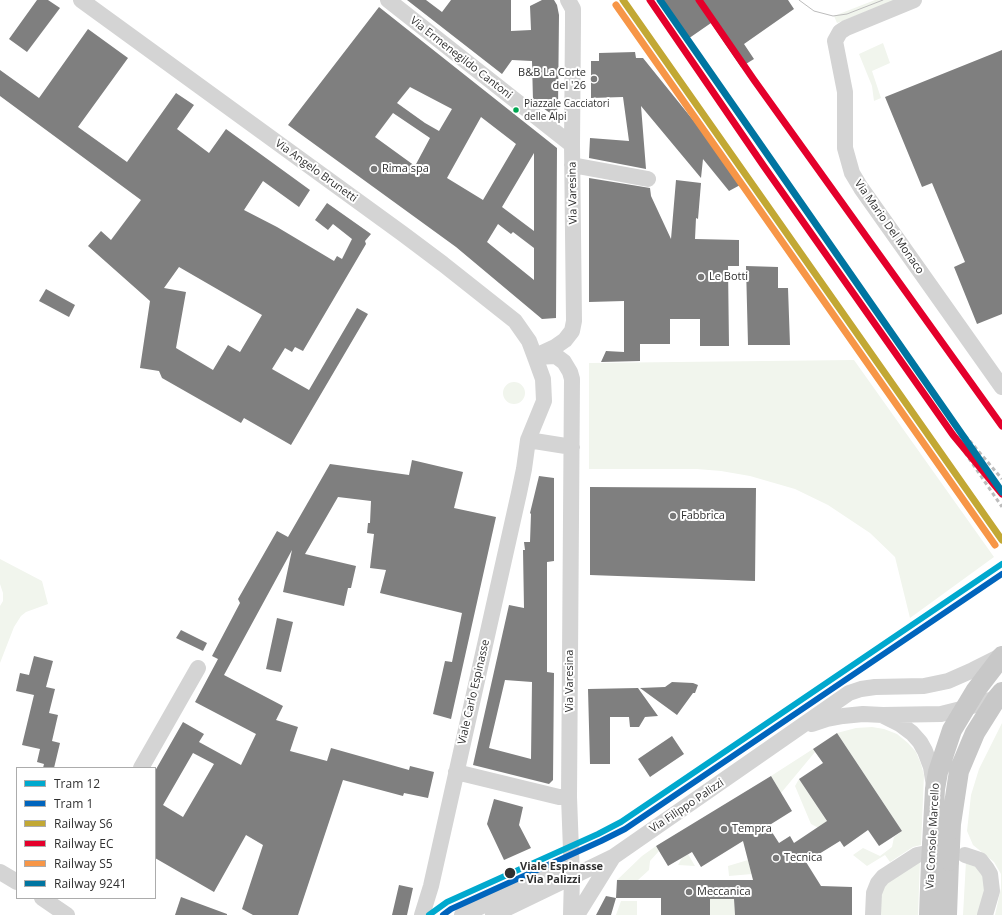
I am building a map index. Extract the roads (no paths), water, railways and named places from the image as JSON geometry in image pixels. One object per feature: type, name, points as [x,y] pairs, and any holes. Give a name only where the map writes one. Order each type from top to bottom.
[{"type":"main road","name":"Via Console Marcello","points":[[947,915],[935,789],[940,765],[952,730],[976,690],[1002,655]]},
{"type":"main road","name":"Via Console Marcello","points":[[929,915],[941,854],[951,824],[959,771],[974,733],[999,695]]},
{"type":"street","name":"Via Angelo Brunetti","points":[[81,0],[443,264],[515,321],[529,341],[535,357]]},
{"type":"street","name":"Via Ermenegildo Cantoni","points":[[388,0],[572,145]]},
{"type":"street","name":"Via Mario Del Monaco","points":[[914,0],[846,28],[840,32],[835,41],[845,92],[845,148],[852,173],[858,183],[1002,387]]},
{"type":"street","name":"Via Varesina","points":[[535,357],[565,340],[572,331],[574,321],[571,5]]},
{"type":"street","points":[[572,165],[648,179]]},
{"type":"street","points":[[556,356],[564,362],[572,379],[572,447],[528,440],[544,401],[543,379],[535,357],[556,356]]},
{"type":"street","name":"Viale Carlo Espinasse","points":[[422,915],[431,886],[524,469],[528,440]]},
{"type":"street","name":"Via Varesina","points":[[571,915],[572,877],[569,797],[572,447]]},
{"type":"street","name":"Via Filippo Palizzi","points":[[493,915],[613,857],[849,693],[875,687],[924,686],[948,681],[1002,655]]},
{"type":"street","points":[[142,767],[198,668]]},
{"type":"street","name":"Via Filippo Palizzi","points":[[799,729],[827,719],[843,716],[864,714],[942,714],[965,708],[999,695]]},
{"type":"street","points":[[883,715],[900,724],[912,733],[920,742],[931,767],[935,789]]},
{"type":"street","points":[[456,772],[569,797]]},
{"type":"street","points":[[873,915],[874,893],[882,878],[911,859],[941,854],[980,860],[987,869],[990,874],[992,891],[985,915]]},
{"type":"street","points":[[577,915],[613,857]]},
{"type":"street","points":[[0,872],[16,881]]},
{"type":"street","points":[[462,915],[554,874],[572,877]]},
{"type":"street","points":[[44,899],[65,908]]},
{"type":"tram line","points":[[799,0],[814,11],[833,16],[847,14],[883,0]]},
{"type":"tram line","name":"12","points":[[429,915],[447,902],[598,834],[621,822],[1002,564]]},
{"type":"tram line","name":"1","points":[[443,915],[451,909],[625,829],[1002,574]]},
{"type":"railway","points":[[947,414],[1002,479]]},
{"type":"railway","points":[[953,435],[1002,507]]},
{"type":"rail line","name":"S6","points":[[623,0],[1002,540]]},
{"type":"rail line","name":"EC","points":[[650,0],[763,165],[953,435],[1002,494]]},
{"type":"rail line","name":"9241","points":[[660,0],[1002,492]]},
{"type":"rail line","name":"EC","points":[[699,0],[754,80],[1002,426]]},
{"type":"rail line","name":"S5","points":[[616,5],[995,545]]},
{"type":"place","name":"B&B La Corte del '26","points":[[594,79]]},
{"type":"place","name":"Piazzale Cacciatori delle Alpi","points":[[516,110]]},
{"type":"place","name":"Rima spa","points":[[374,169]]},
{"type":"place","name":"Le Botti","points":[[701,277]]},
{"type":"place","name":"Fabbrica","points":[[673,516]]},
{"type":"place","name":"Tempra","points":[[724,829]]},
{"type":"place","name":"Tecnica","points":[[776,858]]},
{"type":"place","name":"Viale Espinasse - Via Palizzi","points":[[510,873]]},
{"type":"place","name":"Meccanica","points":[[689,892]]}]
